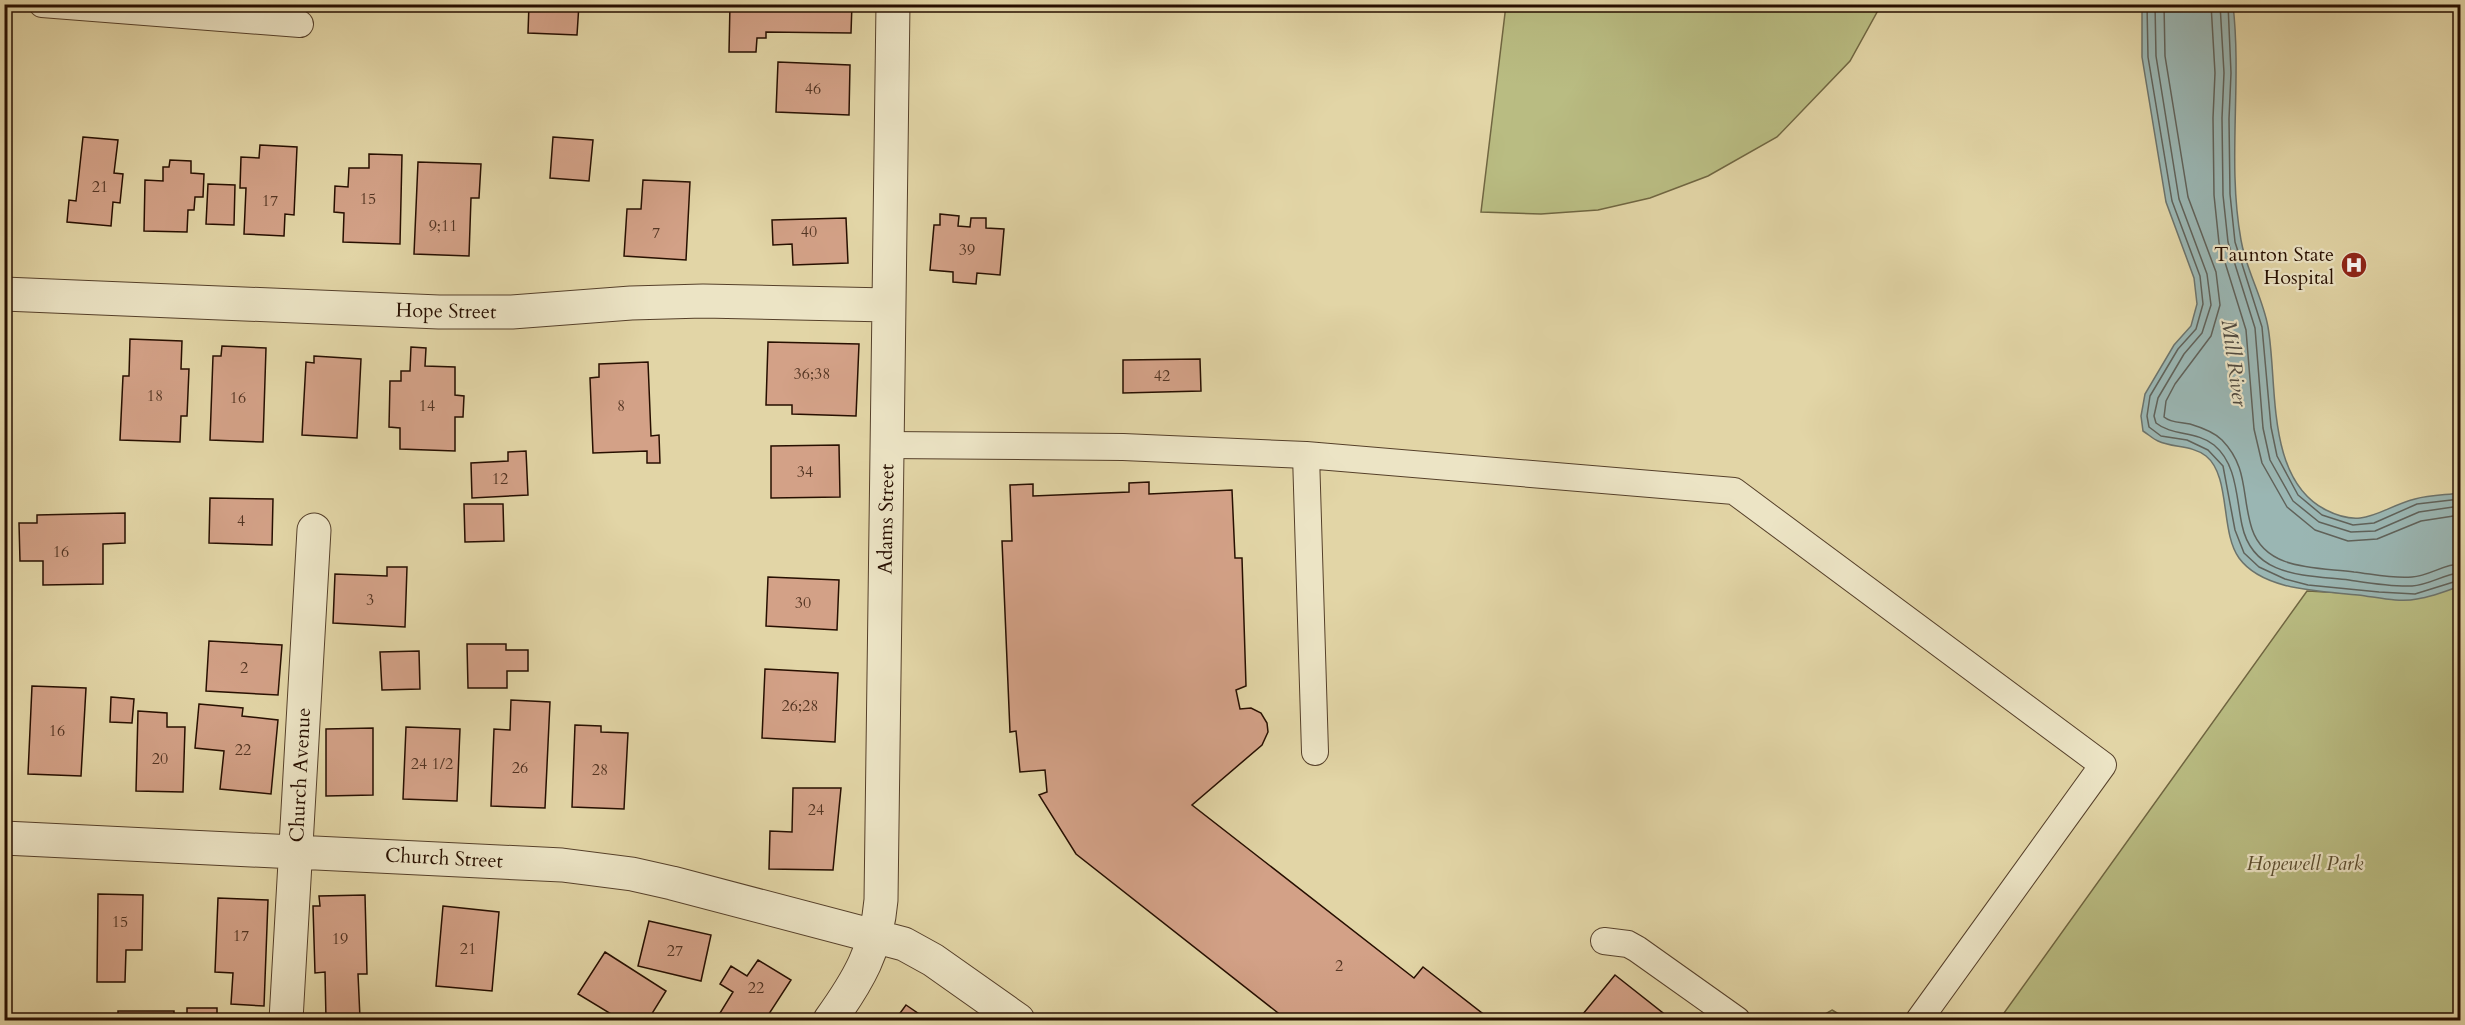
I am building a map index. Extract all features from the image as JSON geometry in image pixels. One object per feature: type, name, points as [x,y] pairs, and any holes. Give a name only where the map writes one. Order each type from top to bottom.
[{"type":"street","name":"Adams Street","points":[[830,1020],[865,966],[876,936],[882,900],[893,4]]},
{"type":"street","name":"Hope Street","points":[[4,294],[439,312],[512,312],[631,303],[703,301],[888,305]]},
{"type":"street","name":"Church Avenue","points":[[286,1020],[314,530]]},
{"type":"street","name":"Church Street","points":[[4,837],[525,862],[595,868],[681,885],[876,936],[920,951],[1018,1020]]},
{"type":"lane","points":[[42,4],[300,24]]},
{"type":"lane","points":[[886,445],[1123,447],[1306,455],[1734,491],[2103,765],[1919,1020]]},
{"type":"lane","points":[[1306,455],[1315,752]]},
{"type":"lane","points":[[1604,941],[1628,944],[1637,949],[1737,1020]]},
{"type":"green space","points":[[1506,4],[1881,5],[1850,61],[1777,137],[1708,176],[1650,198],[1598,210],[1541,214],[1481,212]]},
{"type":"green space","name":"Hopewell Park","points":[[2460,586],[2460,1020],[1999,1020],[2307,591],[2407,594],[2427,593]]},
{"type":"green space","points":[[1832,1010],[1849,1020],[1821,1020]]},
{"type":"water","name":"Mill River","points":[[2142,5],[2233,5],[2236,64],[2235,182],[2237,211],[2243,251],[2268,327],[2278,428],[2283,453],[2293,476],[2306,496],[2326,510],[2351,518],[2362,518],[2421,498],[2460,493],[2460,586],[2423,598],[2395,600],[2311,590],[2278,583],[2263,577],[2239,558],[2233,547],[2219,477],[2214,465],[2201,452],[2164,443],[2143,431],[2141,416],[2145,394],[2174,345],[2191,326],[2197,304],[2194,278],[2166,202],[2142,57]]},
{"type":"building","points":[[529,4],[579,4],[577,35],[528,33]]},
{"type":"building","points":[[730,4],[852,4],[851,33],[766,32],[766,38],[757,38],[756,52],[729,52]]},
{"type":"building","points":[[778,62],[850,65],[849,115],[776,112]]},
{"type":"building","points":[[83,137],[118,140],[114,173],[123,174],[120,203],[113,202],[111,226],[67,222],[69,200],[76,201]]},
{"type":"building","points":[[553,137],[593,140],[589,181],[550,178]]},
{"type":"building","points":[[260,145],[297,147],[294,215],[285,214],[284,236],[244,234],[246,188],[240,188],[241,157],[259,158]]},
{"type":"building","points":[[369,154],[402,155],[400,244],[343,242],[344,213],[334,212],[335,186],[348,187],[349,168],[369,168]]},
{"type":"building","points":[[170,160],[191,161],[191,173],[204,174],[203,197],[195,197],[194,210],[188,210],[187,232],[144,231],[145,180],[163,181],[163,167],[169,167]]},
{"type":"building","points":[[418,162],[481,164],[479,198],[471,198],[469,256],[414,254]]},
{"type":"building","points":[[643,180],[690,182],[686,260],[624,256],[627,209],[641,209]]},
{"type":"building","points":[[208,184],[235,185],[234,225],[206,224]]},
{"type":"building","points":[[940,214],[959,216],[958,226],[970,227],[971,218],[986,218],[986,228],[1004,229],[1000,275],[977,273],[976,284],[953,282],[953,272],[930,270],[934,225],[940,225]]},
{"type":"building","points":[[846,218],[848,263],[793,265],[792,244],[773,245],[772,220]]},
{"type":"building","points":[[130,339],[182,341],[181,369],[189,369],[187,416],[181,416],[180,442],[120,440],[123,376],[129,376]]},
{"type":"building","points":[[768,342],[859,344],[856,416],[792,414],[792,405],[766,405]]},
{"type":"building","points":[[222,346],[266,348],[263,442],[210,440],[213,356],[221,356]]},
{"type":"building","points":[[411,347],[426,348],[425,366],[455,367],[455,395],[464,396],[463,417],[455,417],[455,451],[400,449],[400,428],[389,427],[390,381],[401,381],[401,371],[410,371]]},
{"type":"building","points":[[314,356],[361,359],[357,438],[302,435],[306,362],[314,363]]},
{"type":"building","points":[[1200,359],[1201,391],[1123,393],[1123,360]]},
{"type":"building","points":[[648,362],[651,436],[659,435],[660,463],[647,463],[647,451],[593,453],[590,378],[599,377],[599,364]]},
{"type":"building","points":[[839,445],[840,497],[771,498],[771,446]]},
{"type":"building","points":[[526,451],[528,495],[472,498],[471,463],[508,461],[508,452]]},
{"type":"building","points":[[1149,482],[1149,494],[1232,490],[1235,558],[1242,558],[1246,686],[1236,690],[1240,709],[1251,708],[1261,713],[1267,723],[1268,732],[1262,745],[1192,805],[1414,978],[1423,967],[1491,1020],[1287,1020],[1076,854],[1039,795],[1047,792],[1045,770],[1020,772],[1016,731],[1010,732],[1002,541],[1012,541],[1010,485],[1033,484],[1033,496],[1129,492],[1129,483]]},
{"type":"building","points":[[210,498],[273,499],[272,545],[209,543]]},
{"type":"building","points":[[464,504],[503,504],[504,541],[465,542]]},
{"type":"building","points":[[125,513],[125,543],[103,544],[103,584],[43,585],[43,561],[20,561],[19,523],[37,523],[37,515]]},
{"type":"building","points":[[387,567],[407,567],[405,627],[333,623],[335,574],[387,576]]},
{"type":"building","points":[[768,577],[839,580],[837,630],[766,626]]},
{"type":"building","points":[[209,641],[282,645],[278,695],[206,691]]},
{"type":"building","points":[[467,644],[506,644],[506,650],[528,650],[528,671],[507,671],[507,688],[468,688]]},
{"type":"building","points":[[419,651],[420,689],[382,690],[380,652]]},
{"type":"building","points":[[765,669],[838,673],[835,742],[762,738]]},
{"type":"building","points":[[32,686],[86,688],[81,776],[28,774]]},
{"type":"building","points":[[111,697],[134,699],[132,723],[110,722]]},
{"type":"building","points":[[511,700],[550,702],[545,808],[491,806],[494,729],[510,730]]},
{"type":"building","points":[[199,704],[243,708],[242,716],[278,720],[271,794],[220,789],[224,751],[195,748]]},
{"type":"building","points":[[138,711],[167,713],[167,727],[185,727],[183,792],[136,791]]},
{"type":"building","points":[[575,725],[601,726],[601,732],[628,733],[624,809],[572,807]]},
{"type":"building","points":[[406,727],[460,729],[457,801],[403,799]]},
{"type":"building","points":[[373,728],[373,795],[326,796],[326,729]]},
{"type":"building","points":[[793,788],[841,788],[833,870],[769,869],[770,831],[792,832]]},
{"type":"building","points":[[98,894],[143,895],[142,950],[126,950],[125,982],[97,982]]},
{"type":"building","points":[[365,895],[367,974],[358,974],[360,1018],[326,1019],[325,972],[315,973],[313,906],[320,906],[319,896]]},
{"type":"building","points":[[218,898],[268,900],[264,1006],[231,1004],[233,973],[215,972]]},
{"type":"building","points":[[443,906],[499,912],[492,991],[436,986]]},
{"type":"building","points":[[649,921],[711,935],[701,981],[638,966]]},
{"type":"building","points":[[605,952],[666,991],[648,1020],[621,1020],[578,994]]},
{"type":"building","points":[[758,960],[791,980],[765,1020],[721,1020],[717,1018],[733,992],[720,984],[731,966],[747,976]]},
{"type":"building","points":[[1615,975],[1672,1020],[1578,1020]]},
{"type":"building","points":[[906,1005],[928,1020],[895,1020]]},
{"type":"building","points":[[187,1008],[217,1008],[217,1017],[225,1017],[225,1020],[187,1020]]},
{"type":"building","points":[[118,1011],[174,1011],[174,1020],[118,1020]]},
{"type":"place","name":"Taunton State Hospital","points":[[2354,265]]}]
